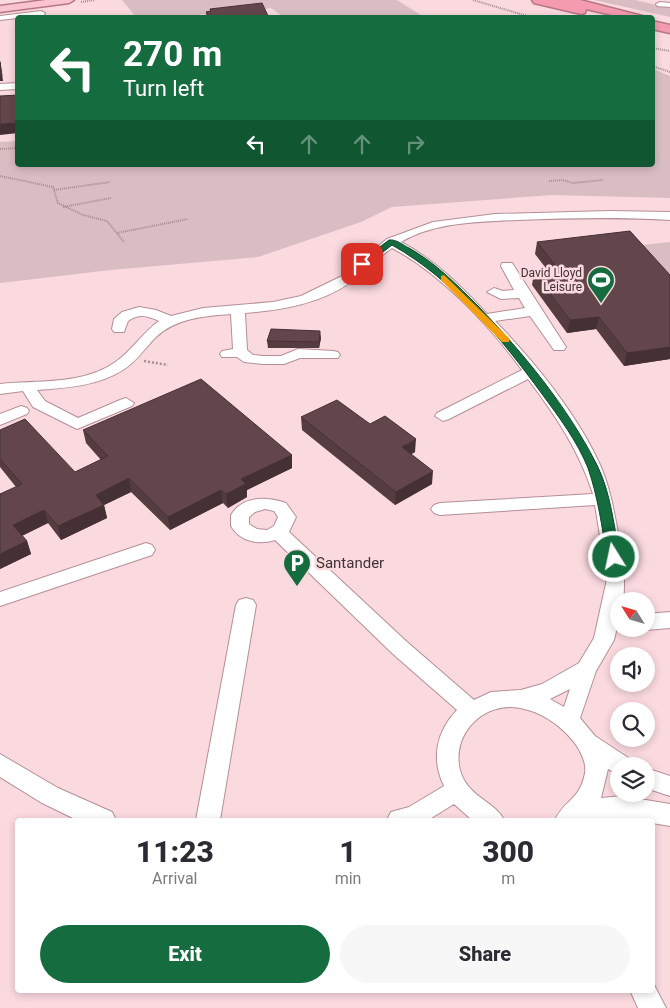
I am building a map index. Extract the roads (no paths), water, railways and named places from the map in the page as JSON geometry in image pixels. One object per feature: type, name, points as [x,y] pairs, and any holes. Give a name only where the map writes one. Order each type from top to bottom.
[{"type":"highway","points":[[538,0],[603,15]]},
{"type":"highway","points":[[564,0],[631,15]]},
{"type":"highway","points":[[655,20],[670,23]]},
{"type":"highway","points":[[655,26],[670,29]]},
{"type":"main road","points":[[0,9],[18,11],[69,0]]},
{"type":"street","points":[[660,4],[670,6]]},
{"type":"street","points":[[0,18],[18,11],[41,13]]},
{"type":"street","points":[[0,87],[15,86]]},
{"type":"street","points":[[0,96],[15,94]]},
{"type":"street","points":[[0,389],[90,379],[118,367],[148,337],[170,321],[197,315],[291,304],[322,293],[347,278],[378,250],[412,232],[452,222],[488,218],[584,214],[670,216]]},
{"type":"street","points":[[392,242],[419,257],[450,283],[486,318],[532,371],[569,423],[593,467],[603,499],[616,578],[616,592]]},
{"type":"street","points":[[506,266],[559,347]]},
{"type":"street","points":[[494,292],[501,296],[523,294]]},
{"type":"street","points":[[238,310],[233,353],[249,358],[270,360],[284,360],[298,353],[333,355]]},
{"type":"street","points":[[486,318],[534,310]]},
{"type":"street","points":[[119,329],[121,319],[132,313],[152,312],[170,321]]},
{"type":"street","points":[[443,416],[532,371]]},
{"type":"street","points":[[27,386],[39,404],[77,424],[126,403]]},
{"type":"street","points":[[1,418],[21,411]]},
{"type":"street","points":[[440,509],[603,499]]},
{"type":"street","points":[[278,532],[400,648],[471,710]]},
{"type":"street","points":[[0,600],[146,550]]},
{"type":"street","points":[[208,818],[246,605]]},
{"type":"street","points":[[655,621],[670,620]]},
{"type":"street","points":[[569,719],[578,701],[586,669],[610,630]]},
{"type":"street","points":[[489,818],[471,807],[457,790],[447,768],[447,745],[455,726],[471,710],[485,703],[502,699],[519,699],[548,691],[586,669]]},
{"type":"street","points":[[519,699],[554,709],[569,719],[589,743],[610,758]]},
{"type":"street","points":[[574,815],[592,796],[596,778],[596,760],[589,743]]},
{"type":"street","points":[[0,764],[25,782],[65,804],[99,818]]},
{"type":"street","points":[[655,781],[670,786]]},
{"type":"street","points":[[406,818],[414,816],[457,790]]},
{"type":"street","points":[[574,815],[622,807],[670,815]]},
{"type":"street","points":[[644,993],[652,1008]]},
{"type":"place","name":"David Lloyd Leisure","points":[[601,304]]},
{"type":"place","name":"Santander","points":[[297,587]]}]
